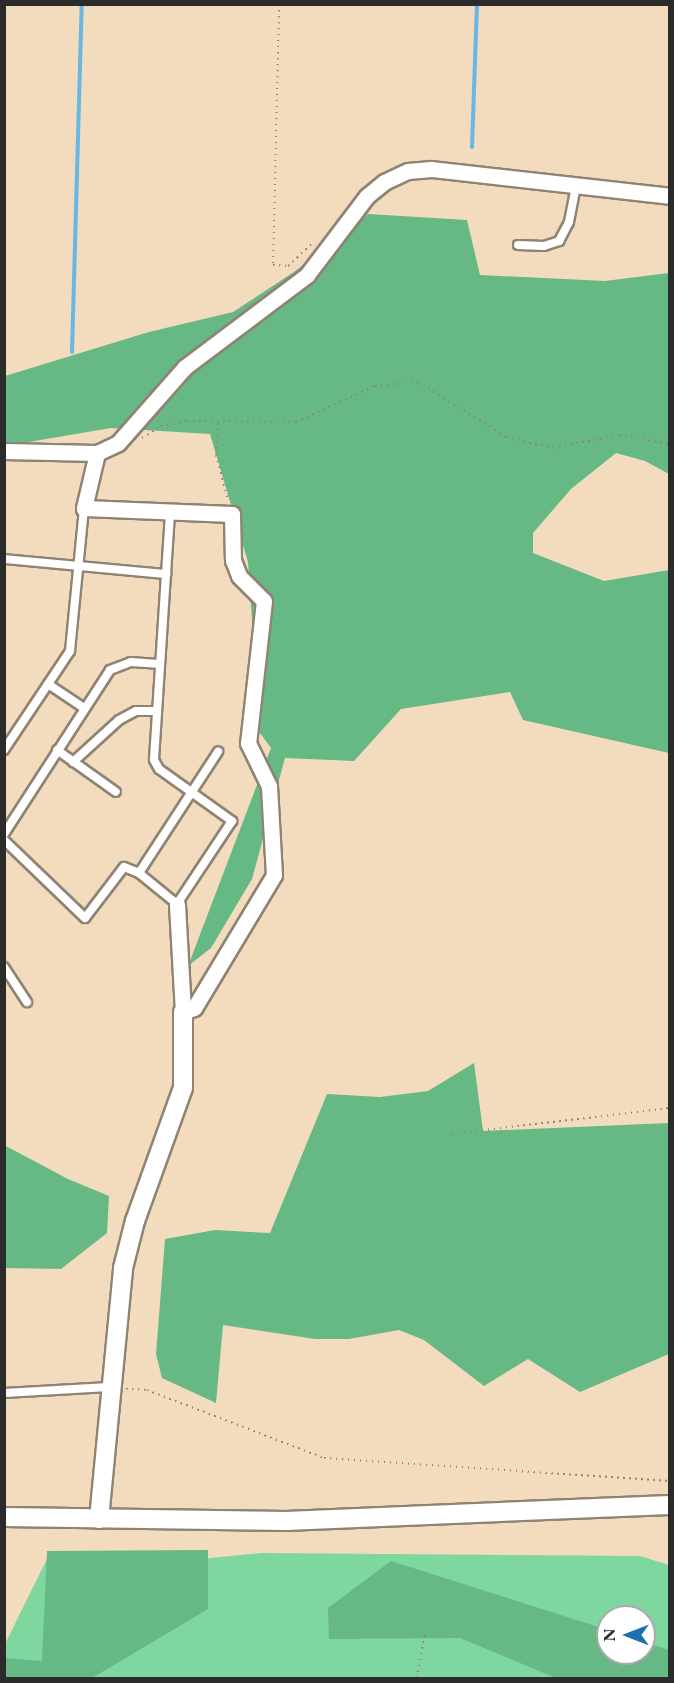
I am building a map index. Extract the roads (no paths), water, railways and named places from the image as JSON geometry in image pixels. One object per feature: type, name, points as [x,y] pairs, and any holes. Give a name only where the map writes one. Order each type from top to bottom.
[{"type":"street","points":[[4,451],[97,453],[107,450],[134,429],[185,367],[204,350],[307,275],[367,196],[392,177],[408,171],[431,169],[669,196]]},
{"type":"street","points":[[97,453],[84,508],[232,514],[233,560],[239,576],[264,601],[248,743],[269,786],[274,875],[194,1008],[183,1012]]},
{"type":"street","points":[[99,1519],[109,1387],[129,1244],[183,1088],[183,1012],[177,904]]},
{"type":"street","points":[[4,1517],[286,1521],[669,1505]]},
{"type":"lane","points":[[518,245],[544,246],[559,241],[569,222],[576,186]]},
{"type":"lane","points":[[4,750],[70,651],[84,508]]},
{"type":"lane","points":[[4,840],[85,918],[120,870],[130,868],[177,904],[232,821],[154,760],[158,664],[170,513]]},
{"type":"lane","points":[[4,559],[166,573]]},
{"type":"lane","points":[[4,834],[110,670],[131,662],[158,664]]},
{"type":"lane","points":[[48,684],[84,708]]},
{"type":"lane","points":[[73,762],[119,720],[136,711],[155,711]]},
{"type":"lane","points":[[57,750],[116,792]]},
{"type":"lane","points":[[139,873],[218,752]]},
{"type":"lane","points":[[4,966],[27,1002]]},
{"type":"lane","points":[[4,1393],[109,1387]]},
{"type":"waterway","points":[[72,352],[82,4]]},
{"type":"waterway","points":[[472,147],[477,4]]}]
